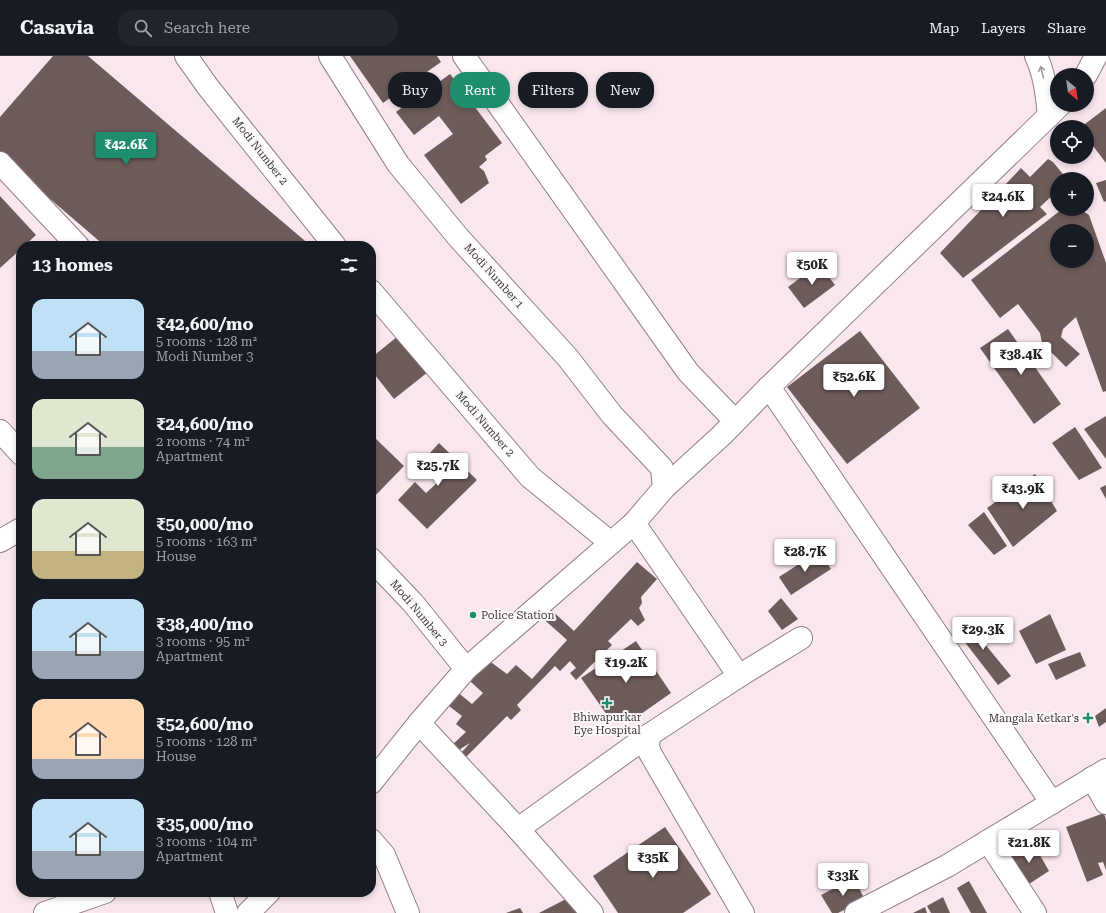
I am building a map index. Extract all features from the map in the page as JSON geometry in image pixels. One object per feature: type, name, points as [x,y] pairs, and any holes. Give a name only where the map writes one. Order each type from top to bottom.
[{"type":"street","name":"Modi Number 2","points":[[186,56],[208,87],[331,241]]},
{"type":"street","name":"Modi Number 1","points":[[330,56],[398,164],[458,238],[568,358],[612,415],[662,468],[664,488]]},
{"type":"street","points":[[464,56],[688,372],[735,421]]},
{"type":"street","points":[[1036,56],[1041,66],[1046,89],[1050,99]]},
{"type":"street","points":[[1090,68],[1096,56]]},
{"type":"street","points":[[376,777],[419,723],[466,670],[634,523],[664,488],[1054,112]]},
{"type":"street","points":[[0,163],[73,241]]},
{"type":"street","name":"Modi Number 2","points":[[376,297],[530,477],[611,543]]},
{"type":"street","points":[[769,387],[1052,803]]},
{"type":"street","points":[[0,431],[16,449]]},
{"type":"street","points":[[634,523],[739,676]]},
{"type":"street","points":[[0,541],[16,532]]},
{"type":"street","name":"Modi Number 3","points":[[376,564],[413,603],[466,670]]},
{"type":"street","points":[[518,829],[649,735],[739,676],[801,638]]},
{"type":"street","points":[[419,723],[518,829],[592,913]]},
{"type":"street","points":[[649,735],[648,746],[650,753],[744,913]]},
{"type":"street","points":[[856,913],[876,908],[1099,774],[1106,803]]},
{"type":"street","points":[[988,841],[1035,913]]},
{"type":"street","points":[[376,846],[384,855],[408,913]]},
{"type":"street","points":[[45,913],[91,897]]},
{"type":"street","points":[[221,897],[226,913]]},
{"type":"street","points":[[248,913],[264,897]]},
{"type":"building","points":[[53,56],[88,56],[305,241],[99,241],[0,156],[0,117]]},
{"type":"building","points":[[350,56],[437,56],[441,62],[427,72],[388,72],[388,99],[383,103]]},
{"type":"building","points":[[450,74],[450,108],[476,108],[502,143],[485,156],[487,160],[479,167],[484,171],[489,183],[461,204],[424,155],[453,134],[439,116],[414,135],[396,112],[401,108],[442,108],[442,80]]},
{"type":"building","points":[[1106,108],[1106,163],[1094,147],[1094,120],[1090,120]]},
{"type":"building","points":[[1048,159],[1050,160],[1050,164],[1055,164],[1061,172],[1050,172],[1050,198],[1040,207],[1047,214],[963,278],[940,253],[1021,168],[1030,177]]},
{"type":"building","points":[[1106,180],[1106,201],[1104,202],[1096,183]]},
{"type":"building","points":[[0,196],[36,235],[29,241],[16,241],[16,254],[0,268]]},
{"type":"building","points":[[1053,216],[1089,216],[1092,224],[1050,224],[1050,268],[1094,268],[1094,229],[1106,263],[1106,391],[1103,392],[1076,317],[1063,329],[1061,337],[1080,354],[1066,367],[1042,343],[1040,333],[1018,304],[1000,318],[971,280]]},
{"type":"building","points":[[819,264],[835,285],[804,308],[788,287]]},
{"type":"building","points":[[1008,329],[1061,404],[1034,424],[980,348]]},
{"type":"building","points":[[860,331],[920,408],[847,464],[787,387]]},
{"type":"building","points":[[398,336],[428,372],[394,399],[376,376],[376,354]]},
{"type":"building","points":[[1106,416],[1106,459],[1084,429]]},
{"type":"building","points":[[1075,427],[1102,468],[1079,480],[1052,443]]},
{"type":"building","points":[[376,439],[404,466],[376,495]]},
{"type":"building","points":[[439,443],[477,480],[427,529],[398,500],[415,482],[426,493],[437,483],[419,465]]},
{"type":"building","points":[[1035,474],[1057,511],[1013,547],[987,508]]},
{"type":"building","points":[[1106,485],[1106,499],[1100,488]]},
{"type":"building","points":[[984,512],[1007,546],[994,555],[968,525]]},
{"type":"building","points":[[819,551],[831,569],[791,595],[779,577]]},
{"type":"building","points":[[637,562],[657,579],[641,597],[642,603],[639,608],[645,620],[638,626],[631,619],[608,641],[612,645],[576,680],[570,673],[576,668],[570,661],[560,671],[555,666],[517,705],[521,710],[511,720],[507,716],[466,757],[462,752],[470,743],[457,751],[451,746],[466,732],[456,724],[462,716],[445,703],[456,691],[472,704],[483,693],[471,682],[469,676],[488,660],[507,674],[516,665],[532,679],[567,640],[538,614],[546,605],[574,631]]},
{"type":"building","points":[[781,598],[798,619],[782,630],[768,611]]},
{"type":"building","points":[[1050,614],[1066,650],[1036,664],[1019,631]]},
{"type":"building","points":[[972,618],[984,630],[980,638],[1011,676],[998,685],[957,632]]},
{"type":"building","points":[[636,641],[671,693],[631,721],[625,713],[612,722],[581,678]]},
{"type":"building","points":[[1080,652],[1086,666],[1056,680],[1048,664]]},
{"type":"building","points":[[1106,708],[1106,722],[1099,727],[1095,716]]},
{"type":"building","points":[[1104,813],[1106,820],[1106,870],[1103,862],[1098,863],[1103,875],[1087,882],[1066,827]]},
{"type":"building","points":[[665,827],[711,894],[683,913],[618,913],[593,876]]},
{"type":"building","points":[[1033,843],[1049,871],[1026,886],[1008,857]]},
{"type":"building","points":[[854,878],[865,900],[838,913],[832,913],[821,895]]},
{"type":"building","points":[[969,881],[987,913],[971,913],[957,888]]},
{"type":"building","points":[[943,897],[950,913],[931,913],[927,906]]},
{"type":"building","points":[[566,899],[578,913],[539,913]]},
{"type":"building","points":[[925,907],[927,913],[913,913]]},
{"type":"building","points":[[520,908],[523,913],[506,913]]},
{"type":"place","name":"Police Station","points":[[473,615]]},
{"type":"place","name":"Bhiwapurkar Eye Hospital","points":[[607,703]]},
{"type":"place","name":"Mangala Ketkar's","points":[[1088,718]]}]
